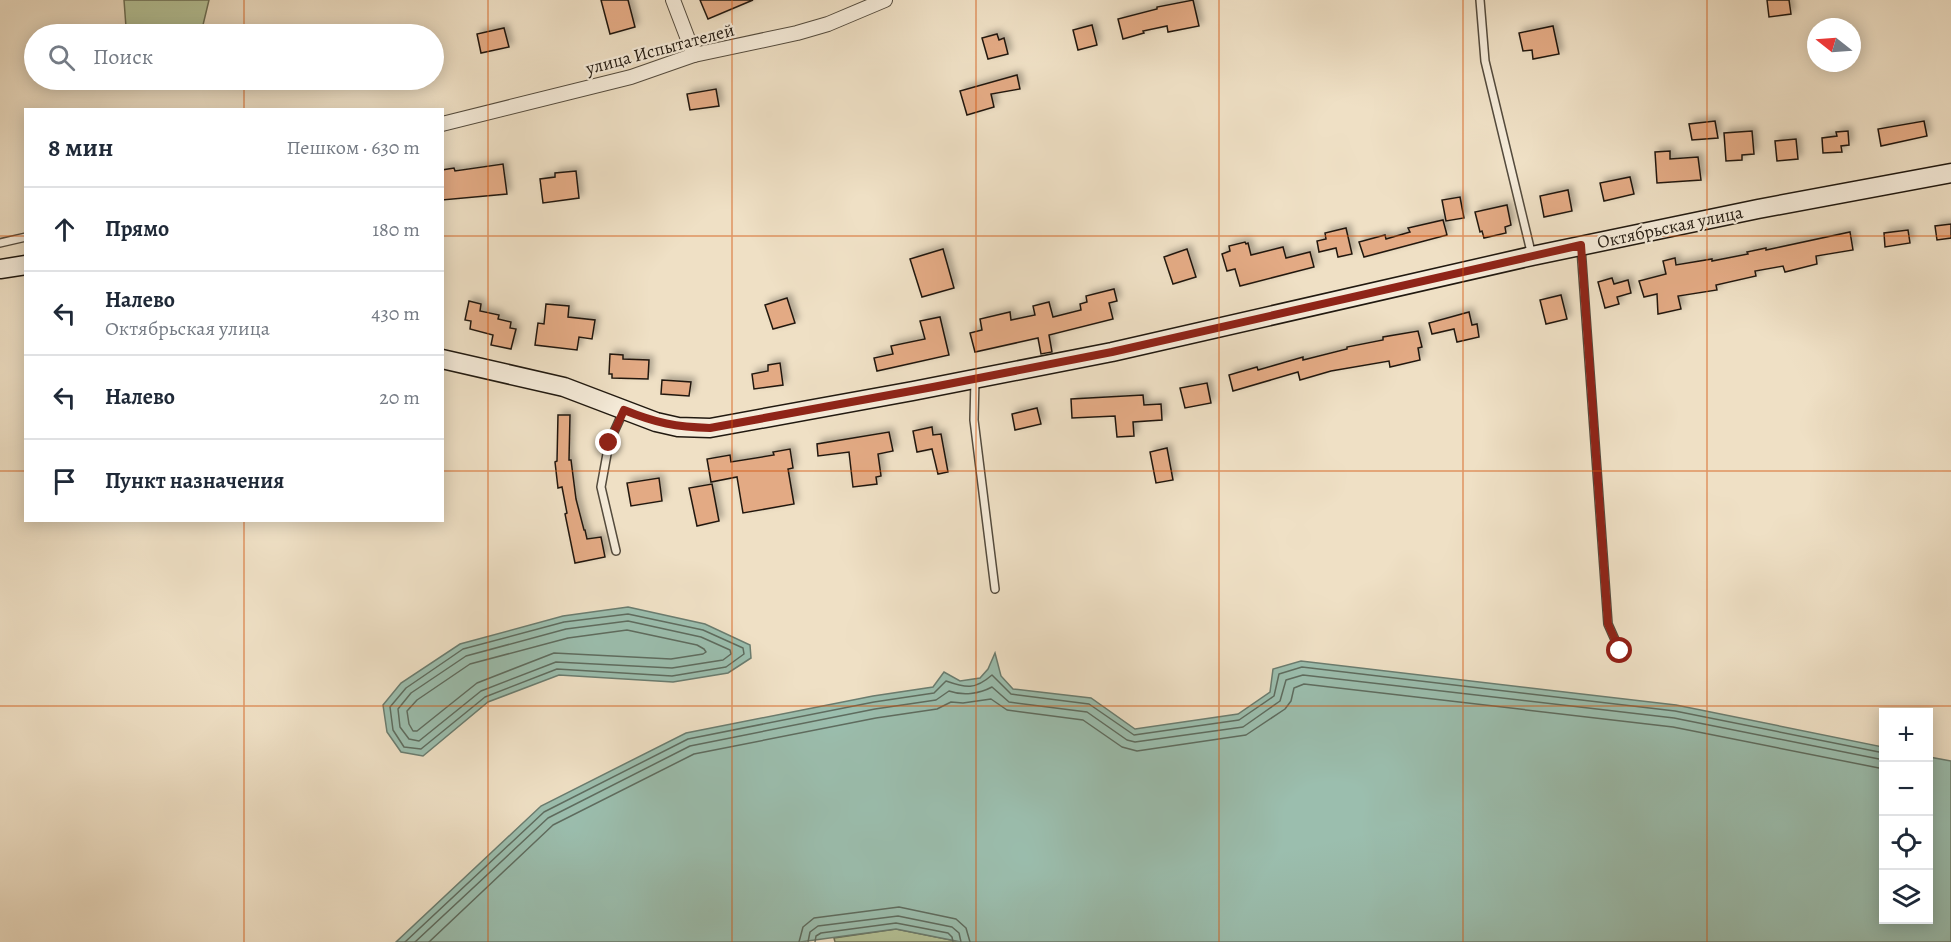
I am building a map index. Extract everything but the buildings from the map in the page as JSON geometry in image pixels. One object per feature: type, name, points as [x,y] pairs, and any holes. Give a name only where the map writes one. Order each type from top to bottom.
[{"type":"street","points":[[673,0],[694,55]]},
{"type":"street","name":"улица Испытателей","points":[[444,124],[631,77],[694,55],[797,33],[828,24],[885,0]]},
{"type":"street","name":"Октябрьская улица","points":[[444,359],[564,387],[656,422],[678,427],[710,428],[1112,352],[1581,245],[1951,173]]},
{"type":"street","points":[[0,268],[24,265]]},
{"type":"lane","points":[[1480,0],[1485,61],[1532,256]]},
{"type":"lane","points":[[0,243],[24,237]]},
{"type":"lane","points":[[1581,245],[1608,624],[1620,651]]},
{"type":"lane","points":[[975,379],[974,420],[995,589]]},
{"type":"lane","points":[[616,551],[601,487],[609,443],[624,410]]},
{"type":"shaded area","points":[[124,0],[209,0],[203,24],[126,24]]},
{"type":"shaded area","points":[[896,929],[961,942],[835,942],[834,938]]},
{"type":"water","points":[[628,607],[705,624],[750,645],[751,658],[728,673],[673,682],[559,675],[488,702],[423,756],[401,752],[387,732],[383,705],[401,683],[460,644],[563,616]]},
{"type":"water","points":[[995,653],[1001,676],[1013,689],[1091,698],[1135,729],[1238,714],[1270,692],[1273,669],[1301,661],[1676,705],[1879,746],[1879,924],[1933,924],[1933,758],[1951,761],[1951,942],[961,942],[896,929],[800,942],[396,942],[541,806],[686,733],[873,696],[933,687],[944,672],[960,681],[980,678],[988,669]]},
{"type":"route","points":[[609,443],[624,410],[656,422],[678,427],[710,428],[1112,352],[1581,245],[1608,624],[1620,651]]}]
